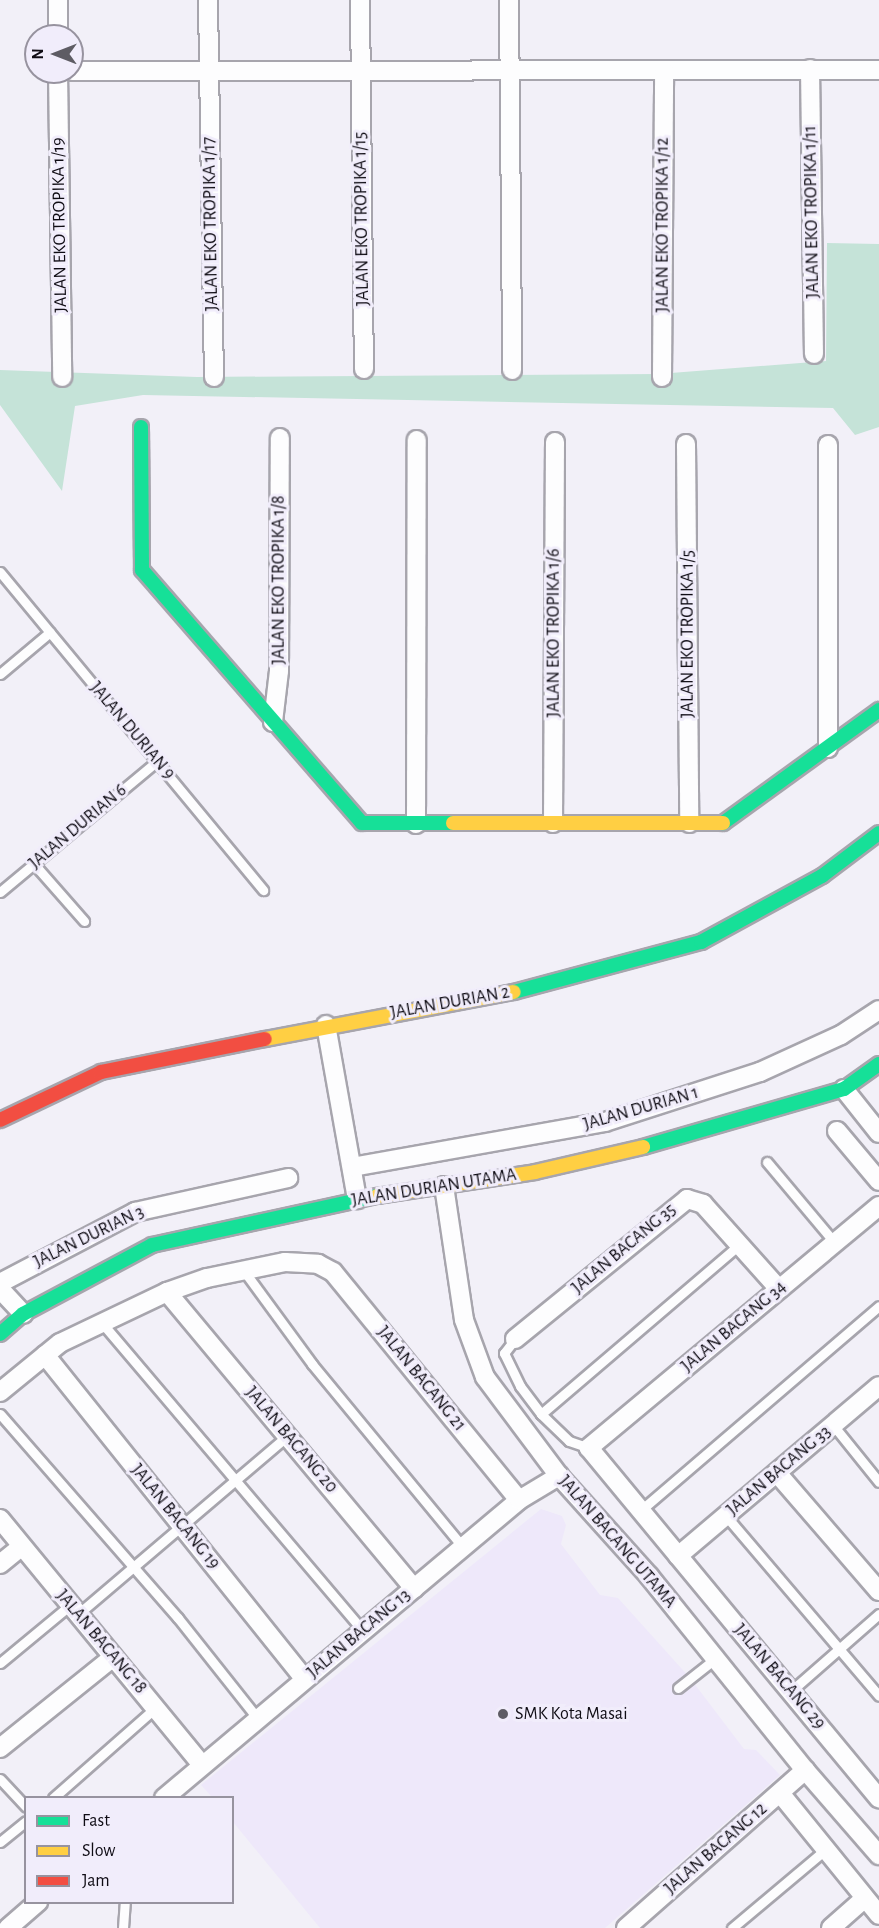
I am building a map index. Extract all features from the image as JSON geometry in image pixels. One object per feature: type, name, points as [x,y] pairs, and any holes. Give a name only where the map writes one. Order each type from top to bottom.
[{"type":"street","points":[[58,0],[58,24]]},
{"type":"street","name":"JALAN EKO TROPIKA 1/17","points":[[208,0],[214,377]]},
{"type":"street","name":"JALAN EKO TROPIKA 1/15","points":[[360,0],[364,369]]},
{"type":"street","points":[[509,0],[512,370]]},
{"type":"street","name":"JALAN EKO TROPIKA 1/11","points":[[810,69],[814,354]]},
{"type":"street","points":[[84,71],[879,70]]},
{"type":"street","name":"JALAN EKO TROPIKA 1/12","points":[[662,377],[664,72]]},
{"type":"street","name":"JALAN EKO TROPIKA 1/19","points":[[58,84],[62,377]]},
{"type":"street","points":[[141,427],[140,567],[358,821],[371,825],[729,821],[879,710]]},
{"type":"street","name":"JALAN EKO TROPIKA 1/8","points":[[273,722],[279,671],[280,438]]},
{"type":"street","points":[[416,824],[417,440]]},
{"type":"street","name":"JALAN EKO TROPIKA 1/6","points":[[553,823],[555,442]]},
{"type":"street","name":"JALAN EKO TROPIKA 1/5","points":[[686,444],[689,823]]},
{"type":"street","points":[[828,445],[828,748]]},
{"type":"street","name":"JALAN DURIAN 2","points":[[0,1120],[73,1084],[126,1065],[326,1025],[540,987],[701,942],[822,876],[879,833]]},
{"type":"street","name":"JALAN DURIAN 1","points":[[352,1167],[605,1122],[760,1072],[841,1035],[879,1010]]},
{"type":"street","points":[[326,1025],[357,1199]]},
{"type":"street","name":"JALAN DURIAN UTAMA","points":[[0,1334],[23,1314],[152,1245],[357,1199],[535,1172],[667,1141],[844,1089],[877,1069]]},
{"type":"street","points":[[844,1089],[879,1133]]},
{"type":"street","points":[[837,1131],[879,1181]]},
{"type":"street","name":"JALAN DURIAN 3","points":[[0,1283],[135,1212],[288,1178]]},
{"type":"street","name":"JALAN BACANG UTAMA","points":[[444,1186],[455,1276],[472,1349],[485,1377],[559,1476],[649,1575],[805,1770],[876,1844]]},
{"type":"street","name":"JALAN BACANG 35","points":[[515,1339],[687,1199],[703,1204],[779,1289]]},
{"type":"street","name":"JALAN BACANG 34","points":[[590,1448],[879,1206]]},
{"type":"street","name":"JALAN BACANG 21","points":[[244,1270],[302,1261],[318,1264],[333,1272],[519,1500]]},
{"type":"street","points":[[0,1392],[45,1355],[100,1321],[167,1292],[244,1270]]},
{"type":"street","points":[[0,1289],[23,1314]]},
{"type":"street","name":"JALAN BACANG 20","points":[[167,1292],[414,1588]]},
{"type":"street","name":"JALAN BACANG 19","points":[[45,1355],[305,1679]]},
{"type":"street","name":"JALAN BACANG 33","points":[[678,1556],[879,1386]]},
{"type":"street","name":"JALAN BACANG 29","points":[[590,1448],[879,1798]]},
{"type":"street","points":[[777,1473],[879,1592]]},
{"type":"street","name":"JALAN BACANG 13","points":[[165,1796],[519,1500],[559,1476]]},
{"type":"street","name":"JALAN BACANG 18","points":[[0,1519],[202,1765]]},
{"type":"street","points":[[0,1564],[22,1546]]},
{"type":"street","points":[[0,1748],[113,1657]]},
{"type":"street","name":"JALAN BACANG 12","points":[[626,1928],[805,1770]]},
{"type":"street","points":[[780,1793],[879,1915]]},
{"type":"street","points":[[831,1928],[865,1898]]},
{"type":"street","points":[[8,1928],[36,1904]]},
{"type":"lane","name":"JALAN DURIAN 9","points":[[0,572],[263,890]]},
{"type":"lane","points":[[0,674],[50,632]]},
{"type":"lane","name":"JALAN DURIAN 6","points":[[0,892],[157,761]]},
{"type":"lane","points":[[34,864],[84,921]]},
{"type":"lane","points":[[767,1162],[835,1243]]},
{"type":"lane","points":[[541,1414],[740,1245]]},
{"type":"lane","points":[[244,1270],[312,1364],[463,1547]]},
{"type":"lane","points":[[641,1510],[879,1306]]},
{"type":"lane","points":[[100,1321],[237,1479],[363,1631]]},
{"type":"lane","points":[[515,1339],[507,1346],[505,1357],[541,1414],[572,1443],[590,1448]]},
{"type":"lane","points":[[0,1414],[133,1567],[258,1719]]},
{"type":"lane","points":[[833,1425],[879,1482]]},
{"type":"lane","points":[[0,1663],[133,1567],[287,1436]]},
{"type":"lane","points":[[726,1516],[879,1696]]},
{"type":"lane","points":[[791,1691],[879,1614]]},
{"type":"lane","points":[[678,1688],[716,1658]]},
{"type":"lane","points":[[54,1796],[155,1708]]},
{"type":"lane","points":[[0,1779],[24,1806]]},
{"type":"lane","points":[[0,1842],[24,1823]]},
{"type":"lane","points":[[732,1928],[826,1849]]},
{"type":"lane","points":[[123,1928],[125,1904]]},
{"type":"shaded area","name":"SMK Kota Masai","points":[[541,1509],[562,1516],[566,1525],[561,1544],[600,1595],[618,1598],[690,1678],[744,1749],[756,1750],[780,1775],[605,1928],[320,1928],[234,1823],[234,1796],[211,1796],[201,1785]]},
{"type":"green space","points":[[827,243],[879,244],[879,427],[855,435],[833,408],[143,395],[75,406],[62,491],[0,405],[0,370],[197,377],[658,374],[826,361]]},
{"type":"traffic: fast","points":[[141,427],[142,570],[362,823],[453,823]]},
{"type":"traffic: fast","points":[[723,823],[879,710]]},
{"type":"traffic: fast","points":[[514,992],[701,942],[822,876],[879,833]]},
{"type":"traffic: fast","points":[[643,1147],[844,1089],[879,1064]]},
{"type":"traffic: fast","points":[[0,1334],[23,1314],[152,1245],[377,1196]]},
{"type":"traffic: slow","points":[[453,823],[723,823]]},
{"type":"traffic: slow","points":[[265,1039],[514,992]]},
{"type":"traffic: slow","points":[[377,1196],[535,1172],[643,1147]]},
{"type":"traffic: jam","points":[[0,1120],[101,1072],[265,1039]]},
{"type":"place","name":"SMK Kota Masai","points":[[503,1714]]}]
